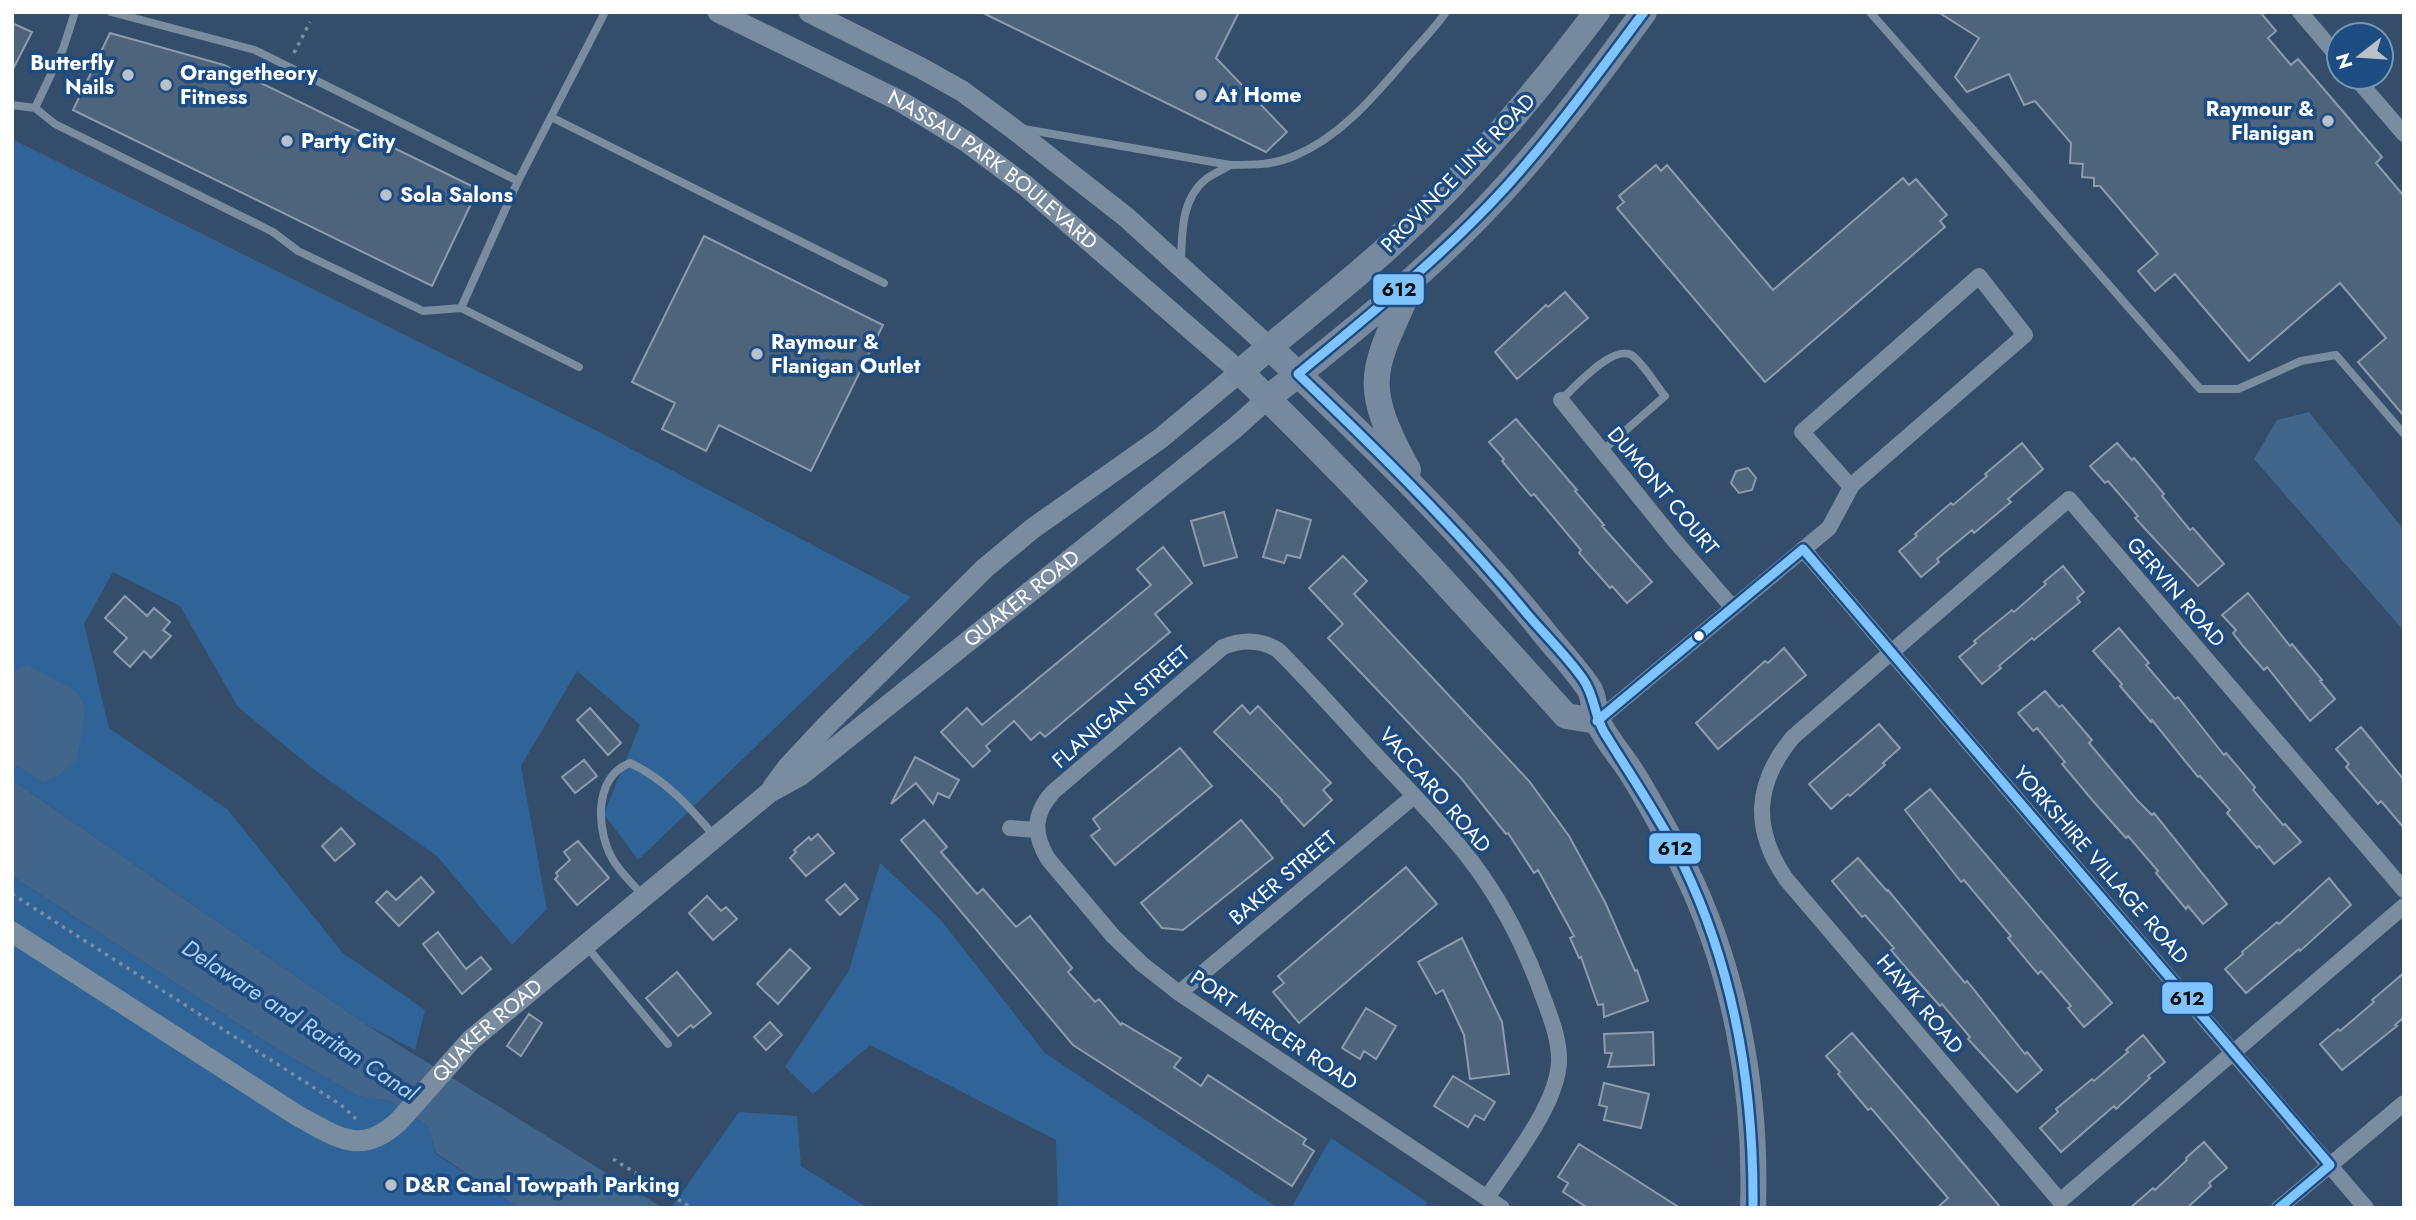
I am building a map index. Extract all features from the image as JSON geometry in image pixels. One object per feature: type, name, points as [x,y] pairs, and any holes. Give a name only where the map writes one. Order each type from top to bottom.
[{"type":"main road","name":"PROVINCE LINE ROAD","points":[[1240,372],[1315,312],[1396,240],[1458,179],[1536,93],[1597,12]]},
{"type":"main road","name":"PROVINCE LINE ROAD","points":[[1268,398],[1415,277],[1506,187],[1582,95],[1644,12]]},
{"type":"main road","points":[[1415,277],[1381,350],[1375,392],[1388,434],[1423,497]]},
{"type":"main road","points":[[1269,347],[1423,497],[1504,584],[1591,690],[1597,721],[1631,771],[1683,865],[1705,914],[1726,976],[1741,1044],[1750,1110],[1753,1208]]},
{"type":"main road","points":[[1240,372],[1430,564],[1566,716],[1597,721]]},
{"type":"street","name":"NASSAU PARK BOULEVARD","points":[[718,12],[900,101],[967,142],[1036,194],[1240,372]]},
{"type":"street","name":"NASSAU PARK BOULEVARD","points":[[809,12],[962,91],[1126,217],[1269,347]]},
{"type":"street","points":[[2300,12],[2325,41]]},
{"type":"street","points":[[2367,91],[2404,134]]},
{"type":"street","points":[[1597,721],[1829,528],[1851,487],[2025,335],[1979,276],[1802,432],[1851,487]]},
{"type":"street","name":"QUAKER ROAD","points":[[770,792],[787,768],[828,724],[985,568],[1032,529],[1161,438],[1240,372]]},
{"type":"street","name":"QUAKER ROAD","points":[[371,1140],[386,1133],[399,1121],[471,1040],[643,896],[770,792],[801,775],[1236,427],[1268,398]]},
{"type":"street","name":"DUMONT COURT","points":[[1561,400],[1733,608]]},
{"type":"street","name":"GERVIN ROAD","points":[[1891,652],[2069,499],[2404,890]]},
{"type":"street","name":"YORKSHIRE VILLAGE ROAD","points":[[1803,549],[2366,1208]]},
{"type":"street","name":"FLANIGAN STREET","points":[[1037,830],[1039,814],[1053,792],[1223,647],[1238,641],[1248,632],[1283,655]]},
{"type":"street","name":"HAWK ROAD","points":[[1891,652],[1793,737],[1779,754],[1769,773],[1763,796],[1761,819],[1765,839],[1774,861],[1786,879],[2060,1200],[2233,1052]]},
{"type":"street","name":"VACCARO ROAD","points":[[1283,655],[1456,842],[1485,880],[1514,929],[1534,972],[1558,1042],[1559,1063],[1554,1086],[1545,1107],[1487,1198]]},
{"type":"street","name":"BAKER STREET","points":[[1179,993],[1414,796]]},
{"type":"street","points":[[1010,828],[1037,830]]},
{"type":"street","name":"PORT MERCER ROAD","points":[[1037,830],[1039,845],[1048,859],[1113,936],[1142,964],[1179,993],[1502,1208]]},
{"type":"street","points":[[2233,1052],[2404,906]]},
{"type":"street","points":[[12,932],[298,1116],[336,1136],[355,1142],[371,1140]]},
{"type":"street","points":[[2279,1208],[2404,1103]]},
{"type":"lane","points":[[35,108],[63,48],[75,12]]},
{"type":"lane","points":[[111,12],[255,50],[518,181]]},
{"type":"lane","points":[[461,308],[518,181],[606,12]]},
{"type":"lane","points":[[1011,127],[1230,165],[1274,162],[1293,157],[1321,142],[1345,124],[1378,92],[1446,12]]},
{"type":"lane","points":[[1870,12],[2200,389],[2238,389],[2301,361],[2336,355],[2404,434]]},
{"type":"lane","points":[[12,105],[35,108],[55,124],[273,232],[298,251],[423,311],[461,308],[579,367]]},
{"type":"lane","points":[[551,117],[884,283]]},
{"type":"lane","points":[[1181,265],[1182,225],[1189,198],[1205,179],[1230,165]]},
{"type":"lane","points":[[1561,400],[1608,357],[1620,353],[1633,356],[1665,396],[1602,451]]},
{"type":"lane","points":[[643,896],[614,862],[604,841],[601,811],[606,785],[614,772],[630,763],[645,770],[692,809],[715,837]]},
{"type":"lane","points":[[585,944],[668,1044]]},
{"type":"path","points":[[12,894],[341,1105],[361,1125],[371,1140]]},
{"type":"path","points":[[613,1159],[692,1208]]},
{"type":"shaded area","points":[[12,139],[603,434],[911,597],[638,860],[604,814],[640,725],[577,671],[521,766],[547,909],[512,945],[437,856],[317,772],[238,707],[180,606],[113,572],[84,624],[109,728],[227,809],[343,953],[425,1010],[415,1050],[368,1026],[12,780],[12,772],[16,766],[60,775],[75,760],[83,731],[27,666],[12,672]]},
{"type":"shaded area","points":[[880,863],[940,919],[1045,1053],[1278,1208],[1058,1208],[1056,1140],[870,1045],[813,1094],[785,1067],[849,971]]},
{"type":"shaded area","points":[[12,876],[277,1049],[358,1096],[390,1101],[428,1126],[436,1154],[519,1208],[12,1208]]},
{"type":"shaded area","points":[[739,1112],[797,1116],[801,1166],[868,1208],[671,1208]]},
{"type":"shaded area","points":[[1331,1138],[1427,1202],[1425,1208],[1291,1208]]},
{"type":"water","points":[[2309,412],[2404,530],[2404,631],[2254,459],[2277,420]]},
{"type":"water","points":[[27,665],[74,690],[84,705],[83,731],[76,760],[60,775],[43,782],[17,766],[12,772],[12,672]]},
{"type":"water","name":"Delaware and Raritan Canal","points":[[12,780],[368,1026],[663,1208],[519,1208],[436,1153],[428,1126],[390,1101],[358,1096],[277,1049],[12,876]]},
{"type":"building","name":"At Home","points":[[981,12],[1239,12],[1216,58],[1287,132],[1266,152]]},
{"type":"building","points":[[1938,12],[2260,12],[2276,31],[2268,38],[2291,65],[2298,59],[2382,157],[2376,163],[2404,196],[2404,416],[2358,362],[2386,338],[2340,283],[2249,361],[2175,274],[2155,291],[2138,271],[2158,254],[2100,186],[2094,186],[2094,178],[2082,177],[2083,164],[2070,163],[2071,143],[2035,101],[2024,105],[2009,74],[1967,92],[1955,77],[1979,38]]},
{"type":"building","points":[[12,23],[32,32],[12,71]]},
{"type":"building","points":[[110,33],[224,65],[478,189],[432,286],[73,110]]},
{"type":"building","points":[[1656,165],[1661,171],[1667,165],[1773,290],[1903,178],[1909,185],[1916,179],[1947,215],[1940,221],[1945,227],[1765,382],[1617,208],[1624,202],[1619,196]]},
{"type":"building","name":"Raymour & Flanigan Outlet","points":[[704,236],[883,325],[811,471],[719,425],[706,451],[662,429],[675,403],[632,382]]},
{"type":"building","points":[[1565,292],[1588,318],[1517,379],[1495,352],[1546,305],[1548,307]]},
{"type":"building","points":[[1516,419],[1577,490],[1575,491],[1604,525],[1602,526],[1652,582],[1627,603],[1579,553],[1581,550],[1534,494],[1531,496],[1489,442]]},
{"type":"building","points":[[2022,443],[2043,469],[2008,499],[2011,502],[1937,559],[1939,562],[1921,577],[1899,551],[1917,536],[1915,534],[1951,503],[1953,505]]},
{"type":"building","points":[[2117,443],[2132,460],[2134,458],[2190,530],[2193,528],[2224,564],[2198,586],[2135,518],[2138,516],[2108,481],[2105,483],[2090,466]]},
{"type":"building","points":[[1748,468],[1756,478],[1752,490],[1739,493],[1731,483],[1736,471]]},
{"type":"building","points":[[1277,510],[1311,520],[1300,558],[1287,555],[1284,563],[1263,557]]},
{"type":"building","points":[[1224,512],[1237,557],[1204,566],[1191,521]]},
{"type":"building","points":[[1163,547],[1192,583],[1155,614],[1170,632],[1045,737],[1040,732],[1031,740],[1014,721],[986,746],[990,751],[973,767],[941,732],[967,708],[982,725],[1151,585],[1137,569]]},
{"type":"building","points":[[1343,556],[1367,581],[1354,594],[1529,781],[1569,836],[1605,902],[1635,971],[1637,970],[1648,1001],[1604,1017],[1603,1004],[1598,1005],[1581,957],[1579,958],[1570,938],[1574,936],[1538,870],[1534,873],[1508,833],[1506,834],[1461,778],[1328,638],[1343,624],[1309,588]]},
{"type":"building","points":[[2063,566],[2084,592],[2077,598],[2080,602],[2034,640],[2032,638],[1982,684],[1959,657],[1976,643],[1974,641],[2046,584],[2044,582]]},
{"type":"building","points":[[2248,593],[2335,699],[2310,721],[2267,667],[2264,670],[2243,646],[2233,633],[2236,630],[2222,615]]},
{"type":"building","points":[[125,596],[147,616],[154,608],[170,622],[163,630],[171,636],[151,658],[144,651],[130,667],[114,652],[127,638],[105,618]]},
{"type":"building","points":[[2119,628],[2149,663],[2146,665],[2175,699],[2178,697],[2224,755],[2226,753],[2255,787],[2253,790],[2301,842],[2274,864],[2227,813],[2230,810],[2200,776],[2198,777],[2093,651]]},
{"type":"building","points":[[1784,648],[1806,675],[1718,749],[1696,723],[1765,661],[1768,663]]},
{"type":"building","points":[[2045,691],[2059,707],[2062,705],[2092,740],[2089,743],[2137,800],[2152,815],[2154,813],[2227,904],[2203,924],[2188,906],[2186,909],[2128,836],[2126,838],[2093,801],[2037,728],[2033,731],[2018,713]]},
{"type":"building","points":[[1242,705],[1250,714],[1258,706],[1331,783],[1323,790],[1332,800],[1304,826],[1214,732]]},
{"type":"building","points":[[590,708],[621,743],[608,755],[577,720]]},
{"type":"building","points":[[1879,724],[1900,748],[1850,796],[1848,794],[1831,809],[1809,784]]},
{"type":"building","points":[[2361,727],[2404,780],[2404,828],[2381,801],[2378,804],[2346,767],[2349,764],[2336,749]]},
{"type":"building","points":[[1180,748],[1212,786],[1115,865],[1091,836],[1100,829],[1093,819]]},
{"type":"building","points":[[915,757],[959,780],[949,798],[938,793],[933,804],[916,783],[891,804]]},
{"type":"building","points":[[584,760],[597,776],[575,793],[562,777]]},
{"type":"building","points":[[1930,789],[2112,1003],[2084,1027],[2068,1008],[2071,1006],[2041,971],[2038,974],[2008,938],[2011,936],[1964,880],[1961,882],[1905,810]]},
{"type":"building","points":[[924,820],[947,847],[941,852],[977,894],[983,889],[1016,927],[1030,916],[1072,968],[1068,972],[1095,1002],[1099,999],[1121,1025],[1122,1023],[1181,1058],[1174,1067],[1201,1086],[1208,1075],[1306,1139],[1303,1144],[1314,1151],[1292,1186],[1073,1045],[901,840]]},
{"type":"building","points":[[1241,820],[1273,858],[1183,930],[1162,928],[1141,903]]},
{"type":"building","points":[[341,828],[355,844],[335,861],[322,846]]},
{"type":"building","points":[[818,834],[834,853],[806,876],[790,858],[796,852],[794,850],[809,837],[811,840]]},
{"type":"building","points":[[578,841],[609,878],[577,905],[555,879],[558,876],[556,873],[570,860],[564,852]]},
{"type":"building","points":[[1858,858],[1965,983],[1967,981],[2025,1054],[2027,1052],[2042,1070],[2017,1092],[1968,1039],[1970,1037],[1942,1004],[1940,1006],[1907,969],[1891,950],[1894,948],[1865,915],[1862,917],[1832,881]]},
{"type":"building","points":[[1406,867],[1437,904],[1299,1023],[1273,992],[1284,983],[1278,976]]},
{"type":"building","points":[[421,877],[434,892],[399,926],[376,902],[387,891],[396,900]]},
{"type":"building","points":[[2329,878],[2351,905],[2300,951],[2299,949],[2246,993],[2225,969]]},
{"type":"building","points":[[845,884],[858,899],[840,915],[826,900]]},
{"type":"building","points":[[707,896],[721,911],[726,907],[737,919],[713,940],[689,913]]},
{"type":"building","points":[[438,932],[466,969],[481,957],[491,969],[462,994],[423,944]]},
{"type":"building","points":[[1462,938],[1502,1022],[1509,1074],[1470,1079],[1464,1035],[1443,990],[1436,994],[1418,962]]},
{"type":"building","points":[[790,949],[810,968],[778,1004],[757,984]]},
{"type":"building","points":[[677,972],[711,1013],[678,1036],[646,998]]},
{"type":"building","points":[[2404,973],[2404,1017],[2395,1025],[2397,1026],[2342,1070],[2320,1044],[2338,1029],[2340,1031]]},
{"type":"building","points":[[1366,1008],[1396,1026],[1376,1059],[1364,1051],[1360,1059],[1342,1048]]},
{"type":"building","points":[[529,1014],[542,1023],[521,1056],[507,1046]]},
{"type":"building","points":[[770,1022],[782,1035],[766,1050],[754,1037]]},
{"type":"building","points":[[1653,1032],[1654,1065],[1608,1067],[1612,1053],[1605,1053],[1604,1034]]},
{"type":"building","points":[[1852,1033],[2001,1208],[1937,1208],[1948,1198],[1871,1108],[1868,1110],[1826,1056]]},
{"type":"building","points":[[2143,1035],[2165,1062],[2116,1109],[2114,1106],[2061,1152],[2040,1128],[2058,1112],[2056,1109],[2092,1079],[2094,1081],[2128,1052],[2126,1050]]},
{"type":"building","points":[[1453,1076],[1495,1102],[1484,1120],[1475,1115],[1468,1127],[1434,1106]]},
{"type":"building","points":[[1604,1083],[1649,1094],[1641,1128],[1604,1120],[1607,1107],[1599,1105]]},
{"type":"building","points":[[2204,1142],[2227,1168],[2209,1183],[2211,1186],[2187,1208],[2130,1208],[2153,1188],[2155,1190]]},
{"type":"building","points":[[1579,1144],[1680,1208],[1588,1208],[1563,1192],[1568,1183],[1558,1177]]},
{"type":"transit line","name":"612","points":[[1644,12],[1576,102],[1505,188],[1456,238],[1404,285],[1298,374],[1445,521],[1563,654],[1587,685],[1604,732],[1683,864],[1716,947],[1738,1032],[1745,1075],[1750,1119],[1753,1208]]},
{"type":"transit line","name":"612","points":[[1597,721],[1803,549],[2330,1165],[2279,1208]]},
{"type":"place","name":"Butterfly Nails","points":[[128,75]]},
{"type":"place","name":"Orangetheory Fitness","points":[[166,85]]},
{"type":"place","name":"At Home","points":[[1201,95]]},
{"type":"place","name":"Raymour & Flanigan","points":[[2328,121]]},
{"type":"place","name":"Party City","points":[[287,141]]},
{"type":"place","name":"Sola Salons","points":[[386,195]]},
{"type":"place","name":"Raymour & Flanigan Outlet","points":[[757,354]]},
{"type":"place","name":"D&R Canal Towpath Parking","points":[[391,1185]]}]
